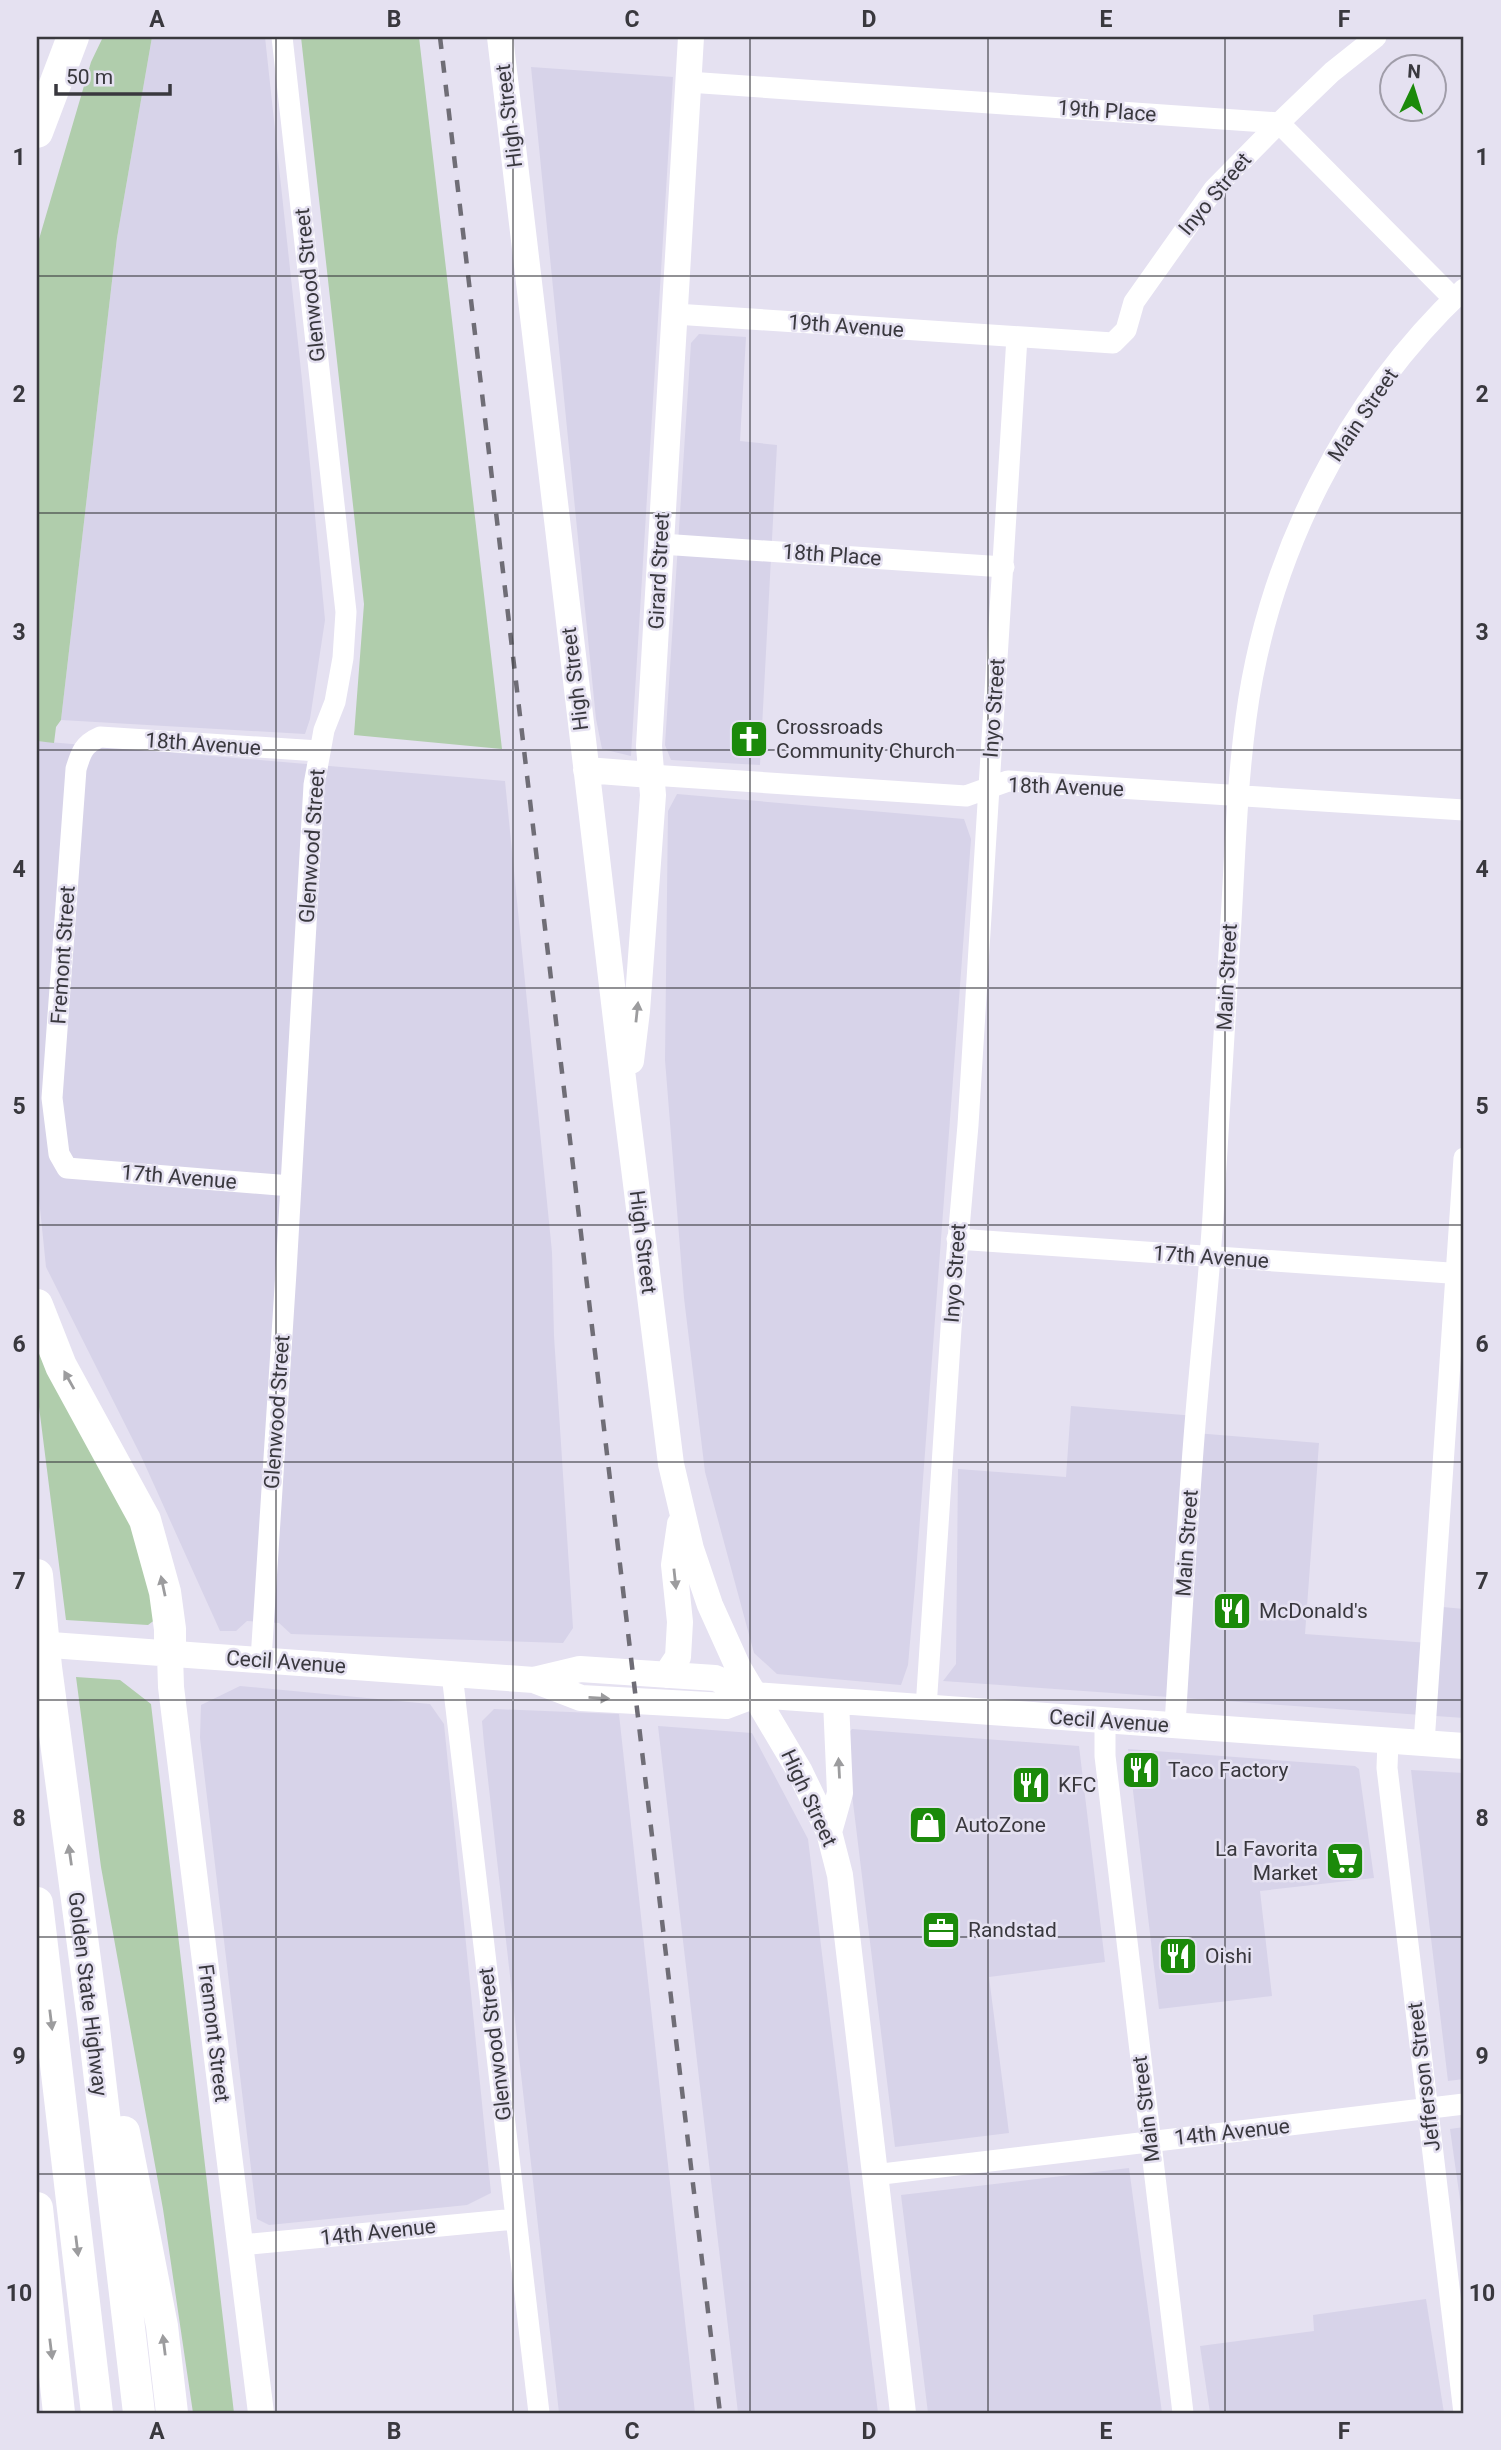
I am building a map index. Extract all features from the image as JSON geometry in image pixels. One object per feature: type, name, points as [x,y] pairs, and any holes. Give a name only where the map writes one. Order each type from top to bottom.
[{"type":"highway","points":[[37,132],[72,37]]},
{"type":"highway","points":[[37,1305],[61,1366],[145,1520],[164,1592],[170,1629],[170,1654]]},
{"type":"highway","name":"Golden State Highway","points":[[37,1575],[139,2413]]},
{"type":"highway","name":"Golden State Highway","points":[[37,1903],[97,2413]]},
{"type":"highway","points":[[93,2020],[125,2135],[162,2326],[172,2413]]},
{"type":"highway","points":[[37,2208],[59,2413]]},
{"type":"main road","name":"High Street","points":[[500,37],[671,1464],[691,1549],[710,1605],[738,1667],[799,1770],[829,1832],[840,1875],[903,2413]]},
{"type":"main road","name":"Girard Street","points":[[626,1104],[637,1011],[653,795],[649,746],[691,37]]},
{"type":"main road","name":"18th Avenue","points":[[586,770],[651,775]]},
{"type":"main road","points":[[666,1675],[678,1657],[680,1622],[674,1565],[682,1511]]},
{"type":"main road","name":"Cecil Avenue","points":[[37,1644],[534,1680],[581,1698],[726,1706],[755,1695]]},
{"type":"main road","name":"Fremont Street","points":[[170,1654],[171,1687],[261,2413]]},
{"type":"main road","name":"Cecil Avenue","points":[[534,1680],[580,1669],[715,1678],[755,1695],[1464,1746]]},
{"type":"main road","points":[[829,1832],[840,1793],[835,1702]]},
{"type":"street","name":"Glenwood Street","points":[[261,1661],[314,785],[319,751],[335,702],[343,658],[346,612],[282,37]]},
{"type":"street","name":"Inyo Street","points":[[926,1708],[957,1239],[968,1125],[1017,337],[1113,343],[1126,330],[1134,302],[1214,189],[1332,72],[1376,37]]},
{"type":"street","name":"19th Place","points":[[688,82],[1279,123]]},
{"type":"street","points":[[1279,123],[1459,294]]},
{"type":"street","name":"Main Street","points":[[1175,1726],[1193,1459],[1211,1257],[1238,795],[1246,715],[1262,637],[1284,564],[1318,486],[1358,416],[1402,356],[1459,294]]},
{"type":"street","name":"19th Avenue","points":[[675,314],[1017,337]]},
{"type":"street","name":"18th Place","points":[[661,544],[1004,567]]},
{"type":"street","name":"18th Avenue","points":[[87,742],[100,737],[319,751]]},
{"type":"street","name":"Fremont Street","points":[[67,1168],[59,1154],[52,1098],[76,769],[80,752],[87,742]]},
{"type":"street","name":"18th Avenue","points":[[651,775],[966,796],[1008,781],[1464,810]]},
{"type":"street","points":[[1424,1743],[1460,1274],[1464,1158]]},
{"type":"street","name":"17th Avenue","points":[[67,1168],[291,1186]]},
{"type":"street","name":"17th Avenue","points":[[957,1239],[1460,1274]]},
{"type":"street","name":"Glenwood Street","points":[[452,1674],[539,2413]]},
{"type":"street","name":"Main Street","points":[[1105,1721],[1105,1756],[1183,2413]]},
{"type":"street","name":"Jefferson Street","points":[[1388,1741],[1387,1768],[1464,2413]]},
{"type":"street","name":"14th Avenue","points":[[874,2175],[1464,2104]]},
{"type":"street","name":"14th Avenue","points":[[241,2245],[515,2219]]},
{"type":"shaded area","points":[[152,37],[265,37],[325,620],[310,719],[305,734],[61,720],[117,238]]},
{"type":"shaded area","points":[[531,67],[673,77],[631,756],[602,749],[596,719]]},
{"type":"shaded area","points":[[699,334],[746,337],[740,441],[777,445],[760,765],[671,760],[665,745],[691,343]]},
{"type":"shaded area","points":[[37,741],[505,781],[552,1252],[554,1336],[573,1628],[563,1643],[291,1634],[279,1623],[247,1621],[236,1631],[220,1631],[141,1456],[46,1267],[37,1179]]},
{"type":"shaded area","points":[[677,794],[964,819],[971,839],[915,1586],[908,1665],[901,1685],[777,1674],[754,1653],[705,1472],[684,1298],[665,1060],[668,811]]},
{"type":"shaded area","points":[[1071,1406],[1196,1416],[1195,1433],[1319,1443],[1305,1634],[1429,1643],[1432,1606],[1464,1609],[1464,1718],[943,1681],[956,1664],[958,1469],[1066,1477]]},
{"type":"shaded area","points":[[240,1686],[430,1704],[444,1724],[491,2193],[467,2205],[269,2225],[257,2219],[200,1738],[201,1705]]},
{"type":"shaded area","points":[[494,1709],[619,1714],[695,2413],[559,2413],[484,1744],[482,1721]]},
{"type":"shaded area","points":[[658,1726],[752,1733],[808,1839],[878,2413],[738,2413]]},
{"type":"shaded area","points":[[852,1729],[1079,1746],[1105,1962],[989,1977],[1009,2133],[895,2147],[845,1737]]},
{"type":"shaded area","points":[[1128,1749],[1355,1766],[1359,1769],[1374,1878],[1260,1891],[1272,1996],[1159,2009]]},
{"type":"shaded area","points":[[1411,1770],[1464,1773],[1464,2079],[1448,2081]]},
{"type":"shaded area","points":[[1464,2127],[1464,2228],[1450,2129]]},
{"type":"shaded area","points":[[1129,2168],[1162,2413],[928,2413],[901,2195]]},
{"type":"shaded area","points":[[1426,2299],[1444,2413],[1210,2413],[1200,2346],[1314,2331],[1313,2315]]},
{"type":"green space","points":[[103,37],[152,37],[117,238],[61,720],[56,727],[54,743],[37,741],[37,246],[91,62]]},
{"type":"green space","points":[[301,37],[419,37],[502,749],[354,735],[364,604]]},
{"type":"green space","points":[[37,1325],[138,1523],[156,1619],[148,1625],[66,1620],[37,1391]]},
{"type":"green space","points":[[76,1677],[120,1680],[151,1704],[234,2413],[193,2413],[163,2209],[101,1867]]},
{"type":"railway","points":[[440,37],[720,2413]]},
{"type":"place","name":"Crossroads Community Church","points":[[749,739]]},
{"type":"place","name":"McDonald's","points":[[1232,1611]]},
{"type":"place","name":"Taco Factory","points":[[1141,1770]]},
{"type":"place","name":"KFC","points":[[1031,1785]]},
{"type":"place","name":"AutoZone","points":[[928,1825]]},
{"type":"place","name":"La Favorita Market","points":[[1345,1861]]},
{"type":"place","name":"Randstad","points":[[941,1930]]},
{"type":"place","name":"Oishi","points":[[1178,1956]]}]
